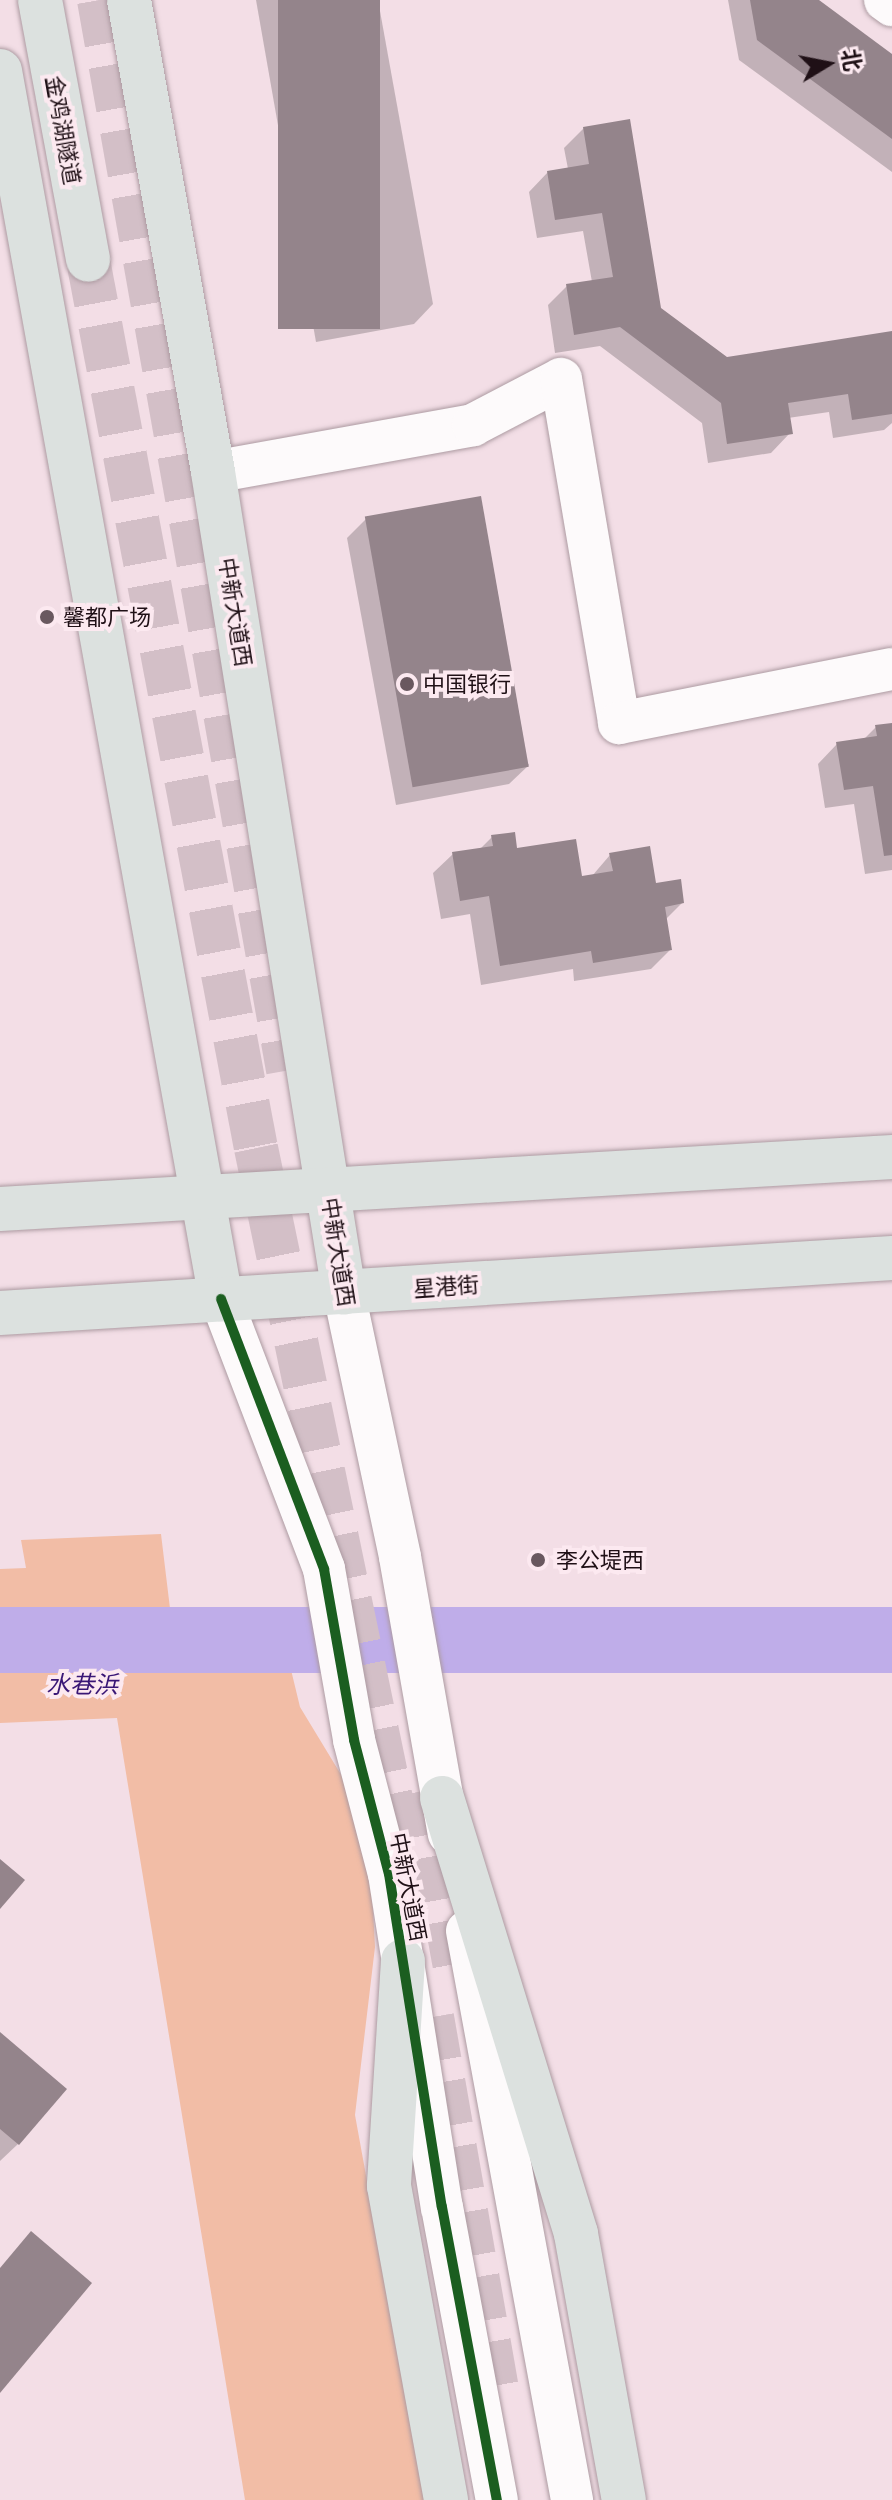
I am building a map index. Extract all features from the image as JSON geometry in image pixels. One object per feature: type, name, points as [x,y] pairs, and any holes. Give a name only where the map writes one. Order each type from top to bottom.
[{"type":"main road","name":"金鸡湖隧道","points":[[40,0],[88,260]]},
{"type":"main road","name":"中新大道西","points":[[129,0],[213,472],[344,1293]]},
{"type":"main road","name":"中新大道西","points":[[0,71],[221,1299]]},
{"type":"main road","points":[[0,1209],[892,1157]]},
{"type":"main road","name":"星港街","points":[[0,1313],[892,1258]]},
{"type":"main road","points":[[442,1798],[576,2234],[624,2500]]},
{"type":"main road","points":[[403,1961],[389,2186],[446,2500]]},
{"type":"street","points":[[885,0],[892,5]]},
{"type":"street","points":[[213,472],[473,425],[561,379],[619,723],[892,669]]},
{"type":"street","name":"中新大道西","points":[[344,1293],[400,1557],[572,2500]]},
{"type":"street","name":"中新大道西","points":[[221,1299],[324,1569],[354,1740],[389,1874],[442,2207],[497,2500]]},
{"type":"shaded area","points":[[161,1534],[172,1625],[278,1616],[300,1707],[354,1796],[370,1853],[375,1947],[355,2115],[425,2500],[245,2500],[117,1718],[0,1723],[0,1569],[26,1568],[21,1540]]},
{"type":"water","name":"水巷浜","points":[[0,1607],[892,1607],[892,1673],[0,1673]]},
{"type":"building","points":[[278,0],[380,0],[380,329],[278,329]]},
{"type":"building","points":[[750,0],[819,0],[892,54],[892,139],[757,40]]},
{"type":"building","points":[[630,119],[661,308],[727,357],[892,331],[892,414],[852,420],[848,394],[788,403],[793,434],[727,444],[721,403],[620,327],[574,335],[566,284],[613,277],[602,213],[555,220],[547,171],[589,164],[583,127]]},
{"type":"building","points":[[481,496],[529,767],[413,787],[365,516]]},
{"type":"building","points":[[892,723],[892,855],[884,856],[873,786],[844,790],[836,742],[877,736],[875,725]]},
{"type":"building","points":[[515,832],[517,848],[576,839],[582,876],[613,871],[609,853],[650,846],[656,883],[681,879],[684,903],[665,907],[672,950],[593,963],[591,951],[500,966],[489,896],[460,901],[452,852],[493,846],[491,835]]},
{"type":"building","points":[[0,1859],[25,1880],[0,1909]]},
{"type":"building","points":[[0,2032],[67,2089],[19,2145],[0,2129]]},
{"type":"building","points":[[31,2231],[92,2283],[0,2393],[0,2268]]},
{"type":"tunnel","points":[[99,0],[288,1070]]},
{"type":"tunnel","points":[[88,260],[256,1148],[401,1847]]},
{"type":"tunnel","points":[[423,1791],[458,1983]]},
{"type":"tunnel","points":[[432,2017],[499,2402]]},
{"type":"cycle path","points":[[221,1299],[324,1569],[354,1740],[389,1874],[442,2207],[497,2500]]},
{"type":"place","name":"馨都广场","points":[[47,617]]},
{"type":"place","name":"中国银行","points":[[407,684]]},
{"type":"place","name":"李公堤西","points":[[538,1560]]}]
